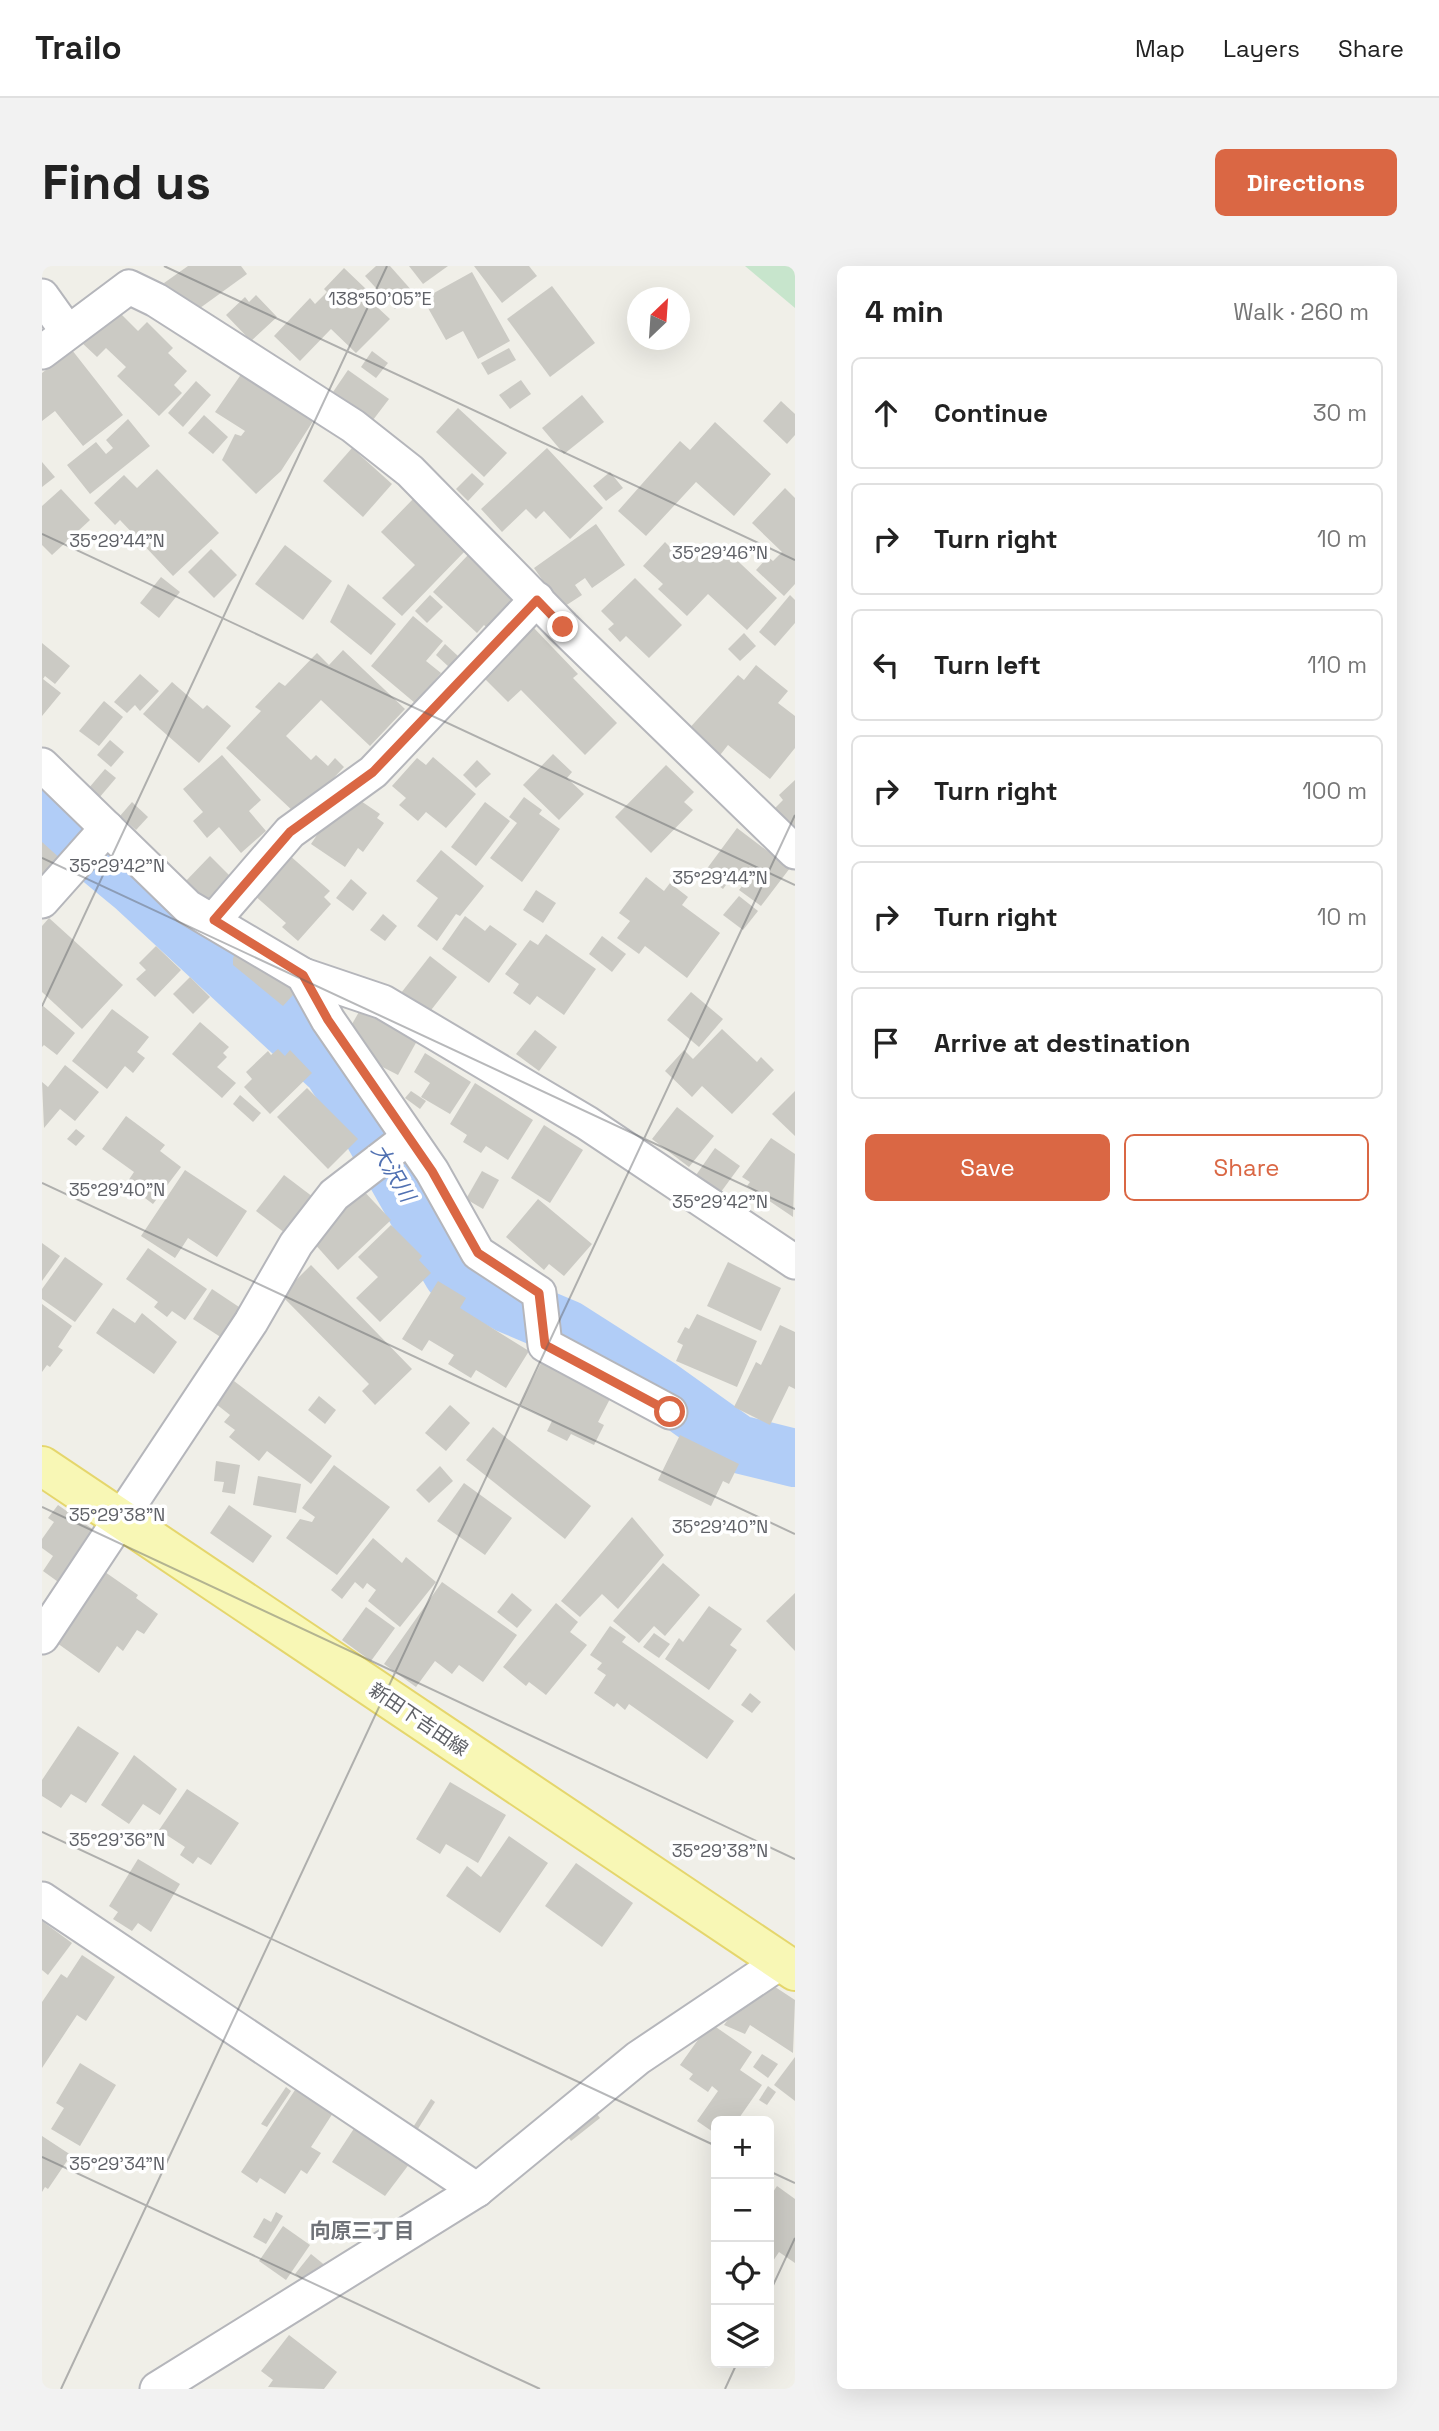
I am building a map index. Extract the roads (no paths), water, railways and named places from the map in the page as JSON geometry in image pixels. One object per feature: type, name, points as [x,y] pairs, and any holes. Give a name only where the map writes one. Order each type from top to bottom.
[{"type":"main road","name":"新田下吉田線","points":[[42,1466],[788,1966]]},
{"type":"street","points":[[42,352],[129,287],[156,300],[353,426],[410,471],[537,600],[795,852]]},
{"type":"street","points":[[42,296],[67,331]]},
{"type":"street","points":[[214,920],[290,832],[373,772],[537,600]]},
{"type":"street","points":[[42,765],[188,907],[303,975],[383,1002],[587,1123],[795,1262]]},
{"type":"street","points":[[42,901],[107,828]]},
{"type":"street","points":[[303,975],[328,1020],[432,1171],[478,1253],[539,1293],[545,1345],[670,1412]]},
{"type":"street","points":[[42,1637],[251,1322],[296,1244],[334,1195],[408,1138]]},
{"type":"street","points":[[42,1899],[477,2190]]},
{"type":"street","points":[[157,2389],[477,2190],[638,2058],[788,1966]]},
{"type":"waterway","name":"大沢川","points":[[42,810],[133,885],[332,1069],[365,1120],[452,1273],[508,1304],[567,1329],[661,1389],[738,1444],[795,1458]]},
{"type":"district","name":"向原三丁目","points":[[362,2231]]}]
